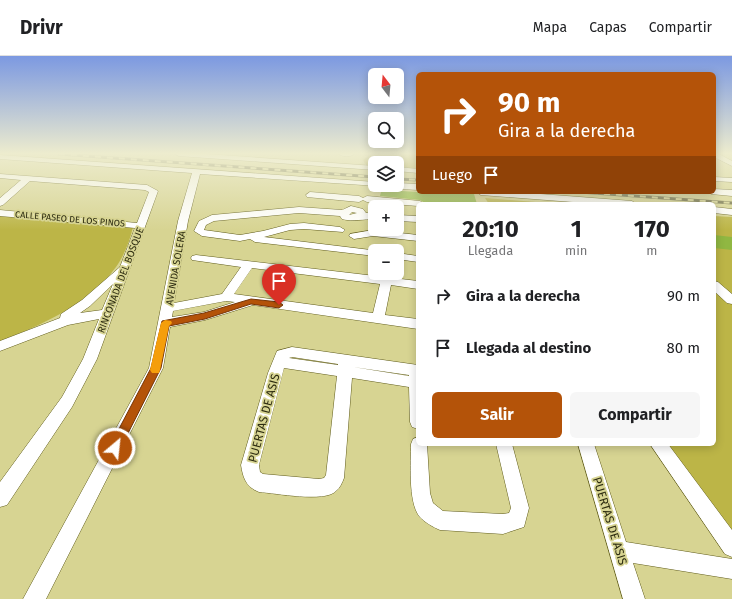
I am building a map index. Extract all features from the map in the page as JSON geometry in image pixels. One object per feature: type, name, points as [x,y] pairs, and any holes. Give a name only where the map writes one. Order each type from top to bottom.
[{"type":"street","points":[[0,203],[30,179]]},
{"type":"street","name":"RINCONADA DEL BOSQUE","points":[[0,498],[67,402],[90,359],[154,191],[151,189],[96,179]]},
{"type":"street","name":"AVENIDA SOLERA","points":[[34,599],[152,379],[156,368],[168,308],[183,220],[195,179]]},
{"type":"street","points":[[308,179],[344,182],[365,193]]},
{"type":"street","points":[[344,182],[365,193]]},
{"type":"street","points":[[404,186],[416,187]]},
{"type":"street","points":[[716,192],[732,193]]},
{"type":"street","points":[[335,249],[340,240],[340,230],[365,193]]},
{"type":"street","points":[[310,196],[365,193],[416,203]]},
{"type":"street","points":[[506,194],[607,202]]},
{"type":"street","points":[[368,215],[299,210],[269,213],[262,217],[250,219],[237,219],[229,217],[207,219],[200,226],[199,231],[202,233],[240,238],[368,252]]},
{"type":"street","points":[[716,210],[732,212]]},
{"type":"street","name":"CALLE PASEO DE LOS PINOS","points":[[0,213],[141,226]]},
{"type":"street","points":[[348,250],[354,242],[351,227],[352,214]]},
{"type":"street","points":[[404,218],[416,219]]},
{"type":"street","points":[[240,238],[264,234],[290,227],[304,226],[340,230]]},
{"type":"street","points":[[273,242],[277,231]]},
{"type":"street","points":[[354,236],[373,233],[416,238]]},
{"type":"street","points":[[404,257],[416,259]]},
{"type":"street","points":[[196,258],[416,285]]},
{"type":"street","points":[[55,324],[86,303],[110,282],[126,264]]},
{"type":"street","points":[[226,297],[249,264]]},
{"type":"street","points":[[378,318],[386,281]]},
{"type":"street","points":[[716,287],[731,300]]},
{"type":"street","points":[[168,308],[226,297],[416,324]]},
{"type":"street","points":[[165,323],[205,316],[251,301]]},
{"type":"street","points":[[0,346],[76,317],[107,314]]},
{"type":"street","name":"PUERTAS DE ASIS","points":[[345,365],[335,478],[329,486],[320,488],[259,483],[252,476],[250,465],[279,362],[345,365],[416,377]]},
{"type":"street","points":[[419,446],[421,493],[426,509],[440,520],[503,524],[517,520],[520,508],[504,446]]},
{"type":"street","name":"PUERTAS DE ASIS","points":[[587,446],[634,599]]},
{"type":"street","points":[[659,446],[732,546]]},
{"type":"street","points":[[620,551],[732,569]]},
{"type":"shaded area","points":[[485,198],[535,202],[488,202]]},
{"type":"shaded area","points":[[0,213],[133,227],[119,263],[105,280],[92,292],[64,312],[32,328],[0,341]]},
{"type":"shaded area","points":[[716,216],[732,217],[732,538],[665,446],[716,446]]},
{"type":"building","points":[[404,191],[416,192],[416,194],[474,194],[476,202],[423,202],[420,200],[380,196],[381,192]]},
{"type":"building","points":[[716,235],[732,237],[732,250],[716,248]]},
{"type":"railway","points":[[404,179],[416,180]]},
{"type":"railway","points":[[608,194],[732,203]]},
{"type":"slow traffic","points":[[155,370],[160,354],[165,323],[168,323]]},
{"type":"route","points":[[115,448],[152,379],[160,354],[165,323],[205,316],[251,301],[279,305]]}]
